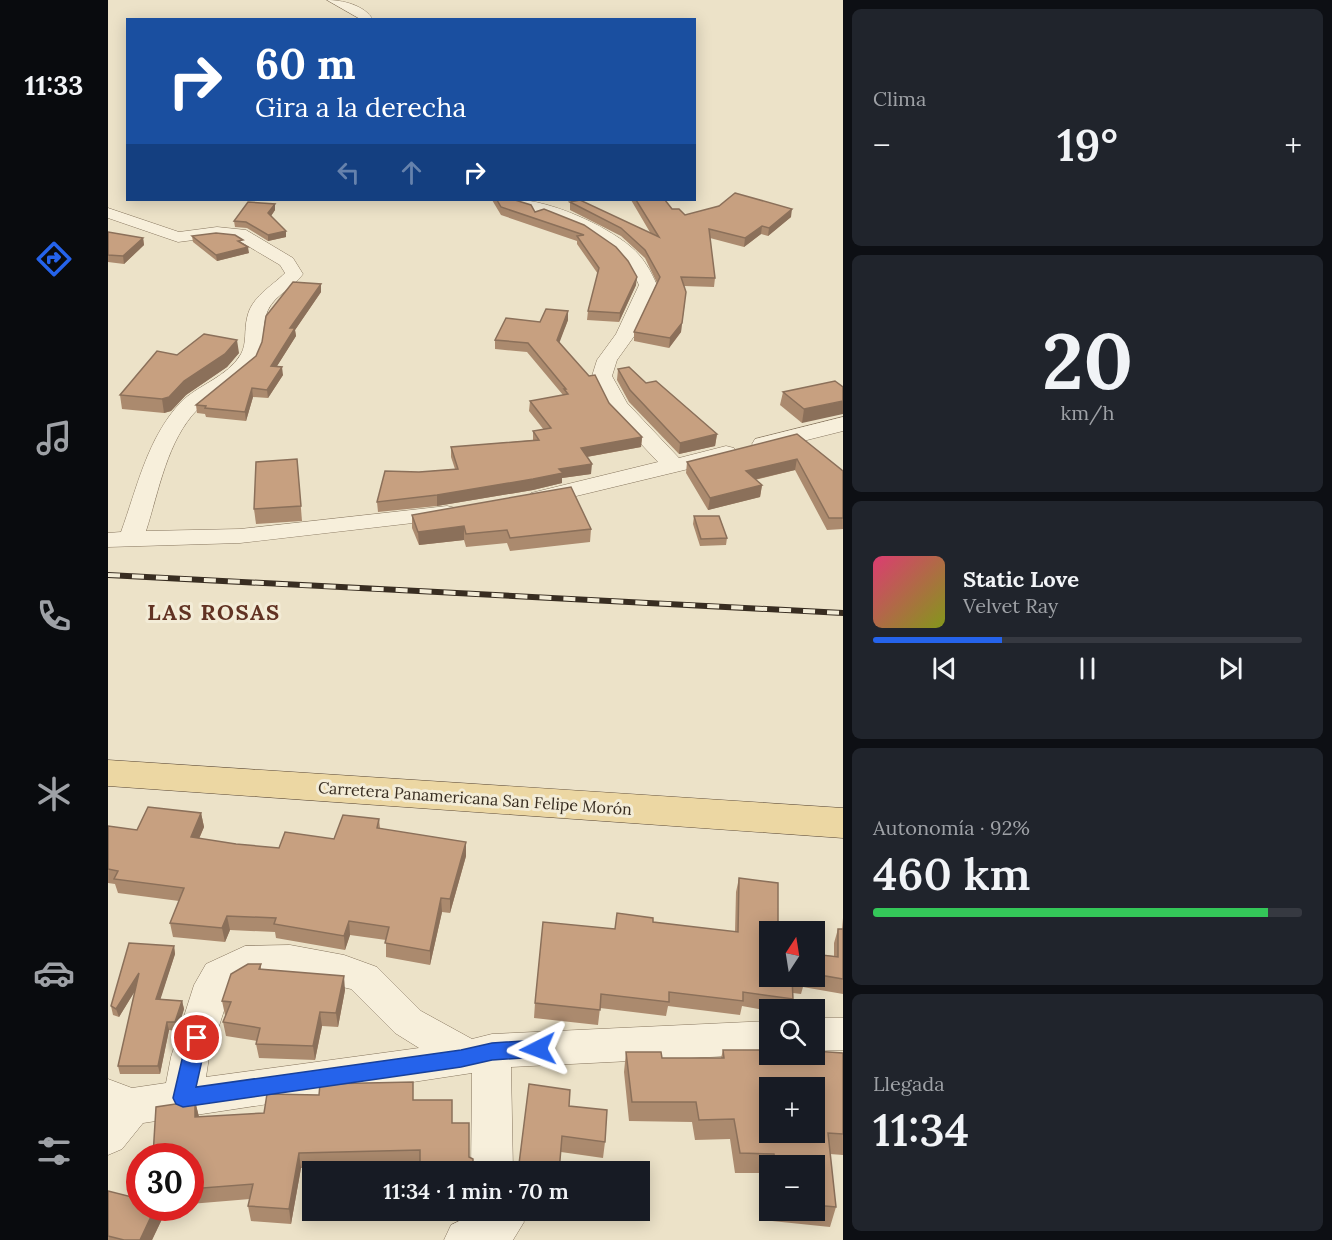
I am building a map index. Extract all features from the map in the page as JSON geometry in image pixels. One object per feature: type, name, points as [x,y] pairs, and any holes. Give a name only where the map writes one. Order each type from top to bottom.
[{"type":"main road","name":"Carretera Panamericana San Felipe Morón","points":[[108,773],[843,823]]},
{"type":"street","points":[[332,0],[365,15],[367,18]]},
{"type":"street","points":[[517,201],[597,233],[622,249],[638,264],[648,285],[625,335],[607,360],[602,376],[618,406],[673,465]]},
{"type":"street","points":[[108,213],[178,237],[217,232],[240,234],[286,262],[294,274],[264,301],[257,312],[254,349],[248,360],[225,382],[190,405],[168,434],[119,540],[240,536],[412,519],[467,510]]},
{"type":"street","points":[[511,502],[843,424]]},
{"type":"street","points":[[183,1098],[190,1057],[212,985],[219,975],[244,961],[290,960],[325,965],[364,978],[408,1022],[464,1054],[476,1055]]},
{"type":"street","points":[[825,1035],[843,1034]]},
{"type":"street","points":[[108,1136],[120,1101],[183,1098],[476,1055],[759,1039]]},
{"type":"street","points":[[476,1055],[490,1161]]},
{"type":"building","points":[[735,193],[792,209],[769,228],[762,226],[745,238],[709,229],[715,278],[681,277],[686,292],[682,323],[670,338],[634,332],[660,277],[645,250],[621,228],[570,202],[582,201],[659,237],[637,201],[666,201],[672,209],[679,209],[685,215],[719,206]]},
{"type":"building","points":[[498,201],[518,201],[531,205],[535,212],[544,209],[584,225],[616,247],[628,261],[637,277],[620,313],[588,311],[599,268],[577,236],[584,235],[501,207]]},
{"type":"building","points":[[248,202],[275,204],[268,213],[286,231],[268,235],[246,222],[234,221]]},
{"type":"building","points":[[108,232],[143,238],[123,256],[108,255]]},
{"type":"building","points":[[216,233],[235,235],[243,240],[238,241],[248,247],[216,255],[192,236]]},
{"type":"building","points":[[293,282],[321,284],[290,328],[295,328],[271,366],[282,367],[267,390],[252,388],[245,412],[196,405],[256,356],[262,342],[266,316]]},
{"type":"building","points":[[546,309],[568,311],[557,340],[589,376],[595,375],[609,403],[642,437],[581,448],[592,464],[559,469],[563,473],[437,495],[377,502],[385,471],[419,472],[458,469],[451,447],[539,440],[533,431],[551,428],[530,401],[568,394],[564,389],[566,389],[528,343],[495,340],[506,318],[540,322]]},
{"type":"building","points":[[204,334],[237,340],[225,354],[184,381],[169,397],[162,399],[120,395],[157,351],[177,355]]},
{"type":"building","points":[[629,367],[646,383],[656,381],[717,434],[680,443],[630,390],[618,369]]},
{"type":"building","points":[[835,381],[843,387],[843,401],[804,409],[783,392]]},
{"type":"building","points":[[797,434],[843,471],[843,518],[829,518],[797,459],[746,471],[762,485],[710,498],[687,462]]},
{"type":"building","points":[[297,459],[301,506],[254,509],[256,462]]},
{"type":"building","points":[[571,487],[591,529],[510,538],[507,530],[466,534],[464,526],[418,532],[412,515]]},
{"type":"building","points":[[694,516],[719,516],[727,538],[701,539]]},
{"type":"building","points":[[148,807],[201,813],[191,837],[236,844],[279,848],[285,832],[334,839],[343,815],[379,819],[377,828],[466,842],[450,899],[441,898],[430,951],[385,943],[389,927],[349,921],[344,936],[274,924],[276,918],[227,916],[222,928],[170,923],[184,888],[114,879],[118,871],[108,869],[108,826],[137,830]]},
{"type":"building","points":[[739,878],[778,883],[778,921],[759,921],[759,987],[792,987],[793,999],[743,992],[743,1001],[669,992],[669,1002],[601,994],[600,1010],[535,1003],[543,922],[615,929],[617,913],[653,918],[653,922],[738,932]]},
{"type":"building","points":[[838,929],[843,929],[843,979],[825,976],[825,955],[838,957]]},
{"type":"building","points":[[129,943],[174,946],[156,999],[182,1001],[175,1022],[167,1022],[158,1066],[118,1066],[139,973],[116,1009],[111,1006]]},
{"type":"building","points":[[248,964],[261,964],[259,969],[344,976],[336,1013],[320,1012],[313,1046],[256,1044],[260,1028],[223,1022],[231,1002],[222,1001],[231,974]]},
{"type":"building","points":[[723,1050],[759,1050],[759,1065],[825,1065],[825,1052],[843,1053],[843,1134],[828,1133],[836,1207],[825,1206],[825,1155],[740,1153],[734,1119],[699,1120],[696,1102],[632,1102],[626,1052],[661,1052],[662,1058],[724,1058]]},
{"type":"building","points":[[413,1082],[413,1100],[452,1100],[452,1123],[469,1123],[469,1157],[473,1161],[420,1161],[420,1150],[299,1153],[289,1209],[248,1206],[253,1184],[204,1188],[204,1143],[154,1143],[156,1107],[195,1101],[195,1117],[264,1113],[267,1094],[319,1095],[320,1084]]},
{"type":"building","points":[[529,1084],[570,1090],[569,1106],[607,1110],[605,1142],[562,1136],[560,1161],[519,1161]]},
{"type":"building","points":[[108,1191],[126,1196],[126,1221],[149,1221],[140,1240],[124,1240],[108,1236]]},
{"type":"railway","points":[[108,575],[843,613]]},
{"type":"district","name":"LAS ROSAS","points":[[214,612]]},
{"type":"route","points":[[197,1038],[190,1057],[183,1098],[461,1059],[492,1051],[538,1049]]}]
